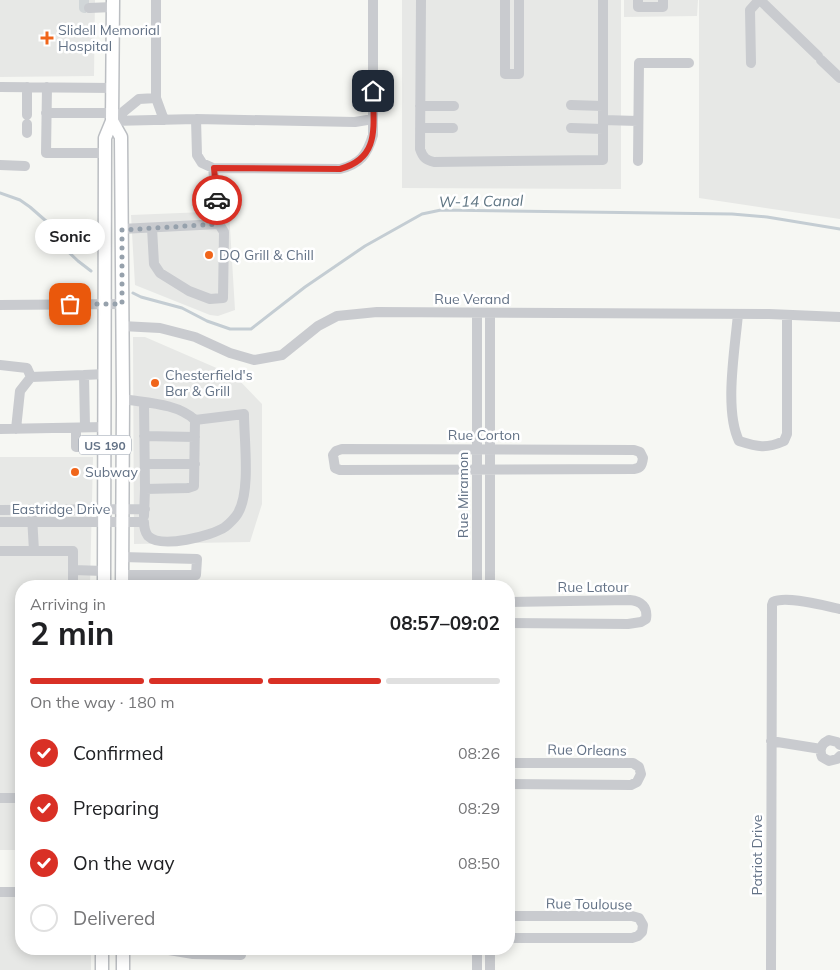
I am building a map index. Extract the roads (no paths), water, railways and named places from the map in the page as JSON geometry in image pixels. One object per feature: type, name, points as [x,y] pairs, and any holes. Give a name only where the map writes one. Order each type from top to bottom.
[{"type":"main road","name":"US 190","points":[[104,580],[106,138],[112,117],[113,4]]},
{"type":"main road","name":"US 190","points":[[112,117],[121,137],[122,580]]},
{"type":"main road","points":[[102,955],[102,970]]},
{"type":"main road","points":[[123,955],[123,970]]},
{"type":"street","points":[[156,0],[156,98],[164,120]]},
{"type":"street","points":[[196,119],[197,155],[202,163],[214,168],[340,169],[354,165],[370,147],[373,135],[373,0]]},
{"type":"street","points":[[421,0],[420,150],[422,156],[434,162],[603,160],[603,0]]},
{"type":"street","points":[[638,0],[638,7],[663,7],[663,0]]},
{"type":"street","points":[[751,63],[750,10],[759,0],[840,78]]},
{"type":"street","points":[[90,5],[113,4]]},
{"type":"street","points":[[505,4],[519,4],[519,74],[505,74],[505,4]]},
{"type":"street","points":[[505,41],[519,41]]},
{"type":"street","points":[[638,161],[639,63],[689,63]]},
{"type":"street","points":[[0,87],[113,88]]},
{"type":"street","points":[[27,87],[27,124]]},
{"type":"street","points":[[47,87],[46,153],[106,152]]},
{"type":"street","points":[[112,117],[139,99],[156,98]]},
{"type":"street","points":[[571,105],[603,106]]},
{"type":"street","points":[[420,106],[454,106]]},
{"type":"street","points":[[46,113],[164,120],[355,122],[373,119]]},
{"type":"street","points":[[571,128],[638,121]]},
{"type":"street","points":[[420,128],[454,128]]},
{"type":"street","points":[[0,165],[25,166]]},
{"type":"street","points":[[152,228],[154,264],[160,273],[189,291],[210,299],[223,298],[224,232],[219,224],[214,168]]},
{"type":"street","points":[[122,230],[219,224]]},
{"type":"street","points":[[0,305],[122,304]]},
{"type":"street","name":"Rue Verand","points":[[122,326],[160,328],[195,337],[230,353],[254,360],[282,355],[318,326],[337,316],[376,312],[738,314],[840,317]]},
{"type":"street","name":"Rue Miramon","points":[[477,313],[477,580]]},
{"type":"street","name":"Rue Miramon","points":[[490,313],[490,580]]},
{"type":"street","points":[[738,314],[732,393],[734,431],[739,441],[754,446],[770,447],[784,441],[787,434],[787,315]]},
{"type":"street","points":[[0,365],[27,368],[31,377]]},
{"type":"street","points":[[16,429],[20,391],[31,377],[105,374]]},
{"type":"street","points":[[84,375],[80,428],[76,447],[105,447]]},
{"type":"street","points":[[123,399],[178,409],[190,414],[195,420],[194,486],[188,488],[145,489]]},
{"type":"street","points":[[144,403],[144,522],[145,531],[149,537],[158,541],[180,541],[209,534],[225,527],[238,513],[244,494],[244,414],[195,420]]},
{"type":"street","points":[[0,430],[105,427]]},
{"type":"street","points":[[144,436],[195,437]]},
{"type":"street","name":"Rue Corton","points":[[342,449],[490,449],[634,450],[640,452],[643,458],[642,465],[634,469],[340,470],[334,468],[332,462],[336,451],[342,449]]},
{"type":"street","points":[[145,464],[195,464]]},
{"type":"street","points":[[122,516],[145,509]]},
{"type":"street","name":"Eastridge Drive","points":[[0,510],[105,510],[122,516]]},
{"type":"street","points":[[32,510],[34,551]]},
{"type":"street","points":[[122,516],[144,522]]},
{"type":"street","name":"Eastridge Drive","points":[[0,522],[104,523],[122,516]]},
{"type":"street","points":[[0,551],[73,551],[73,580]]},
{"type":"street","points":[[122,557],[197,559],[196,575],[134,580]]},
{"type":"street","points":[[73,570],[104,571]]},
{"type":"street","name":"Rue Latour","points":[[515,602],[630,600],[644,605],[647,612],[646,619],[641,622],[628,624],[515,623]]},
{"type":"street","name":"Patriot Drive","points":[[771,970],[772,605],[777,600],[840,609]]},
{"type":"street","points":[[771,740],[820,749]]},
{"type":"street","points":[[840,745],[829,740],[820,749],[822,757],[829,761],[840,756]]},
{"type":"street","name":"Rue Orleans","points":[[515,763],[633,764],[639,767],[641,774],[637,782],[631,785],[515,784]]},
{"type":"street","points":[[0,798],[15,798]]},
{"type":"street","points":[[0,892],[15,892]]},
{"type":"street","name":"Rue Toulouse","points":[[515,916],[632,916],[639,918],[642,932],[632,938],[515,938]]},
{"type":"street","points":[[477,955],[477,970]]},
{"type":"street","points":[[490,955],[490,970]]},
{"type":"waterway","name":"W-14 Canal","points":[[0,193],[20,200],[30,207],[46,221],[60,244],[91,271]]},
{"type":"waterway","name":"W-14 Canal","points":[[133,293],[182,308],[207,321],[230,329],[251,329],[305,287],[365,246],[422,214],[441,210],[732,214],[767,217],[840,229]]},
{"type":"tunnel","points":[[84,0],[84,8],[89,8]]},
{"type":"place","name":"Slidell Memorial Hospital","points":[[47,38]]},
{"type":"place","name":"DQ Grill & Chill","points":[[209,255]]},
{"type":"place","name":"Sonic","points":[[70,304]]},
{"type":"place","name":"Chesterfield's Bar & Grill","points":[[155,383]]},
{"type":"place","name":"Subway","points":[[75,472]]}]
